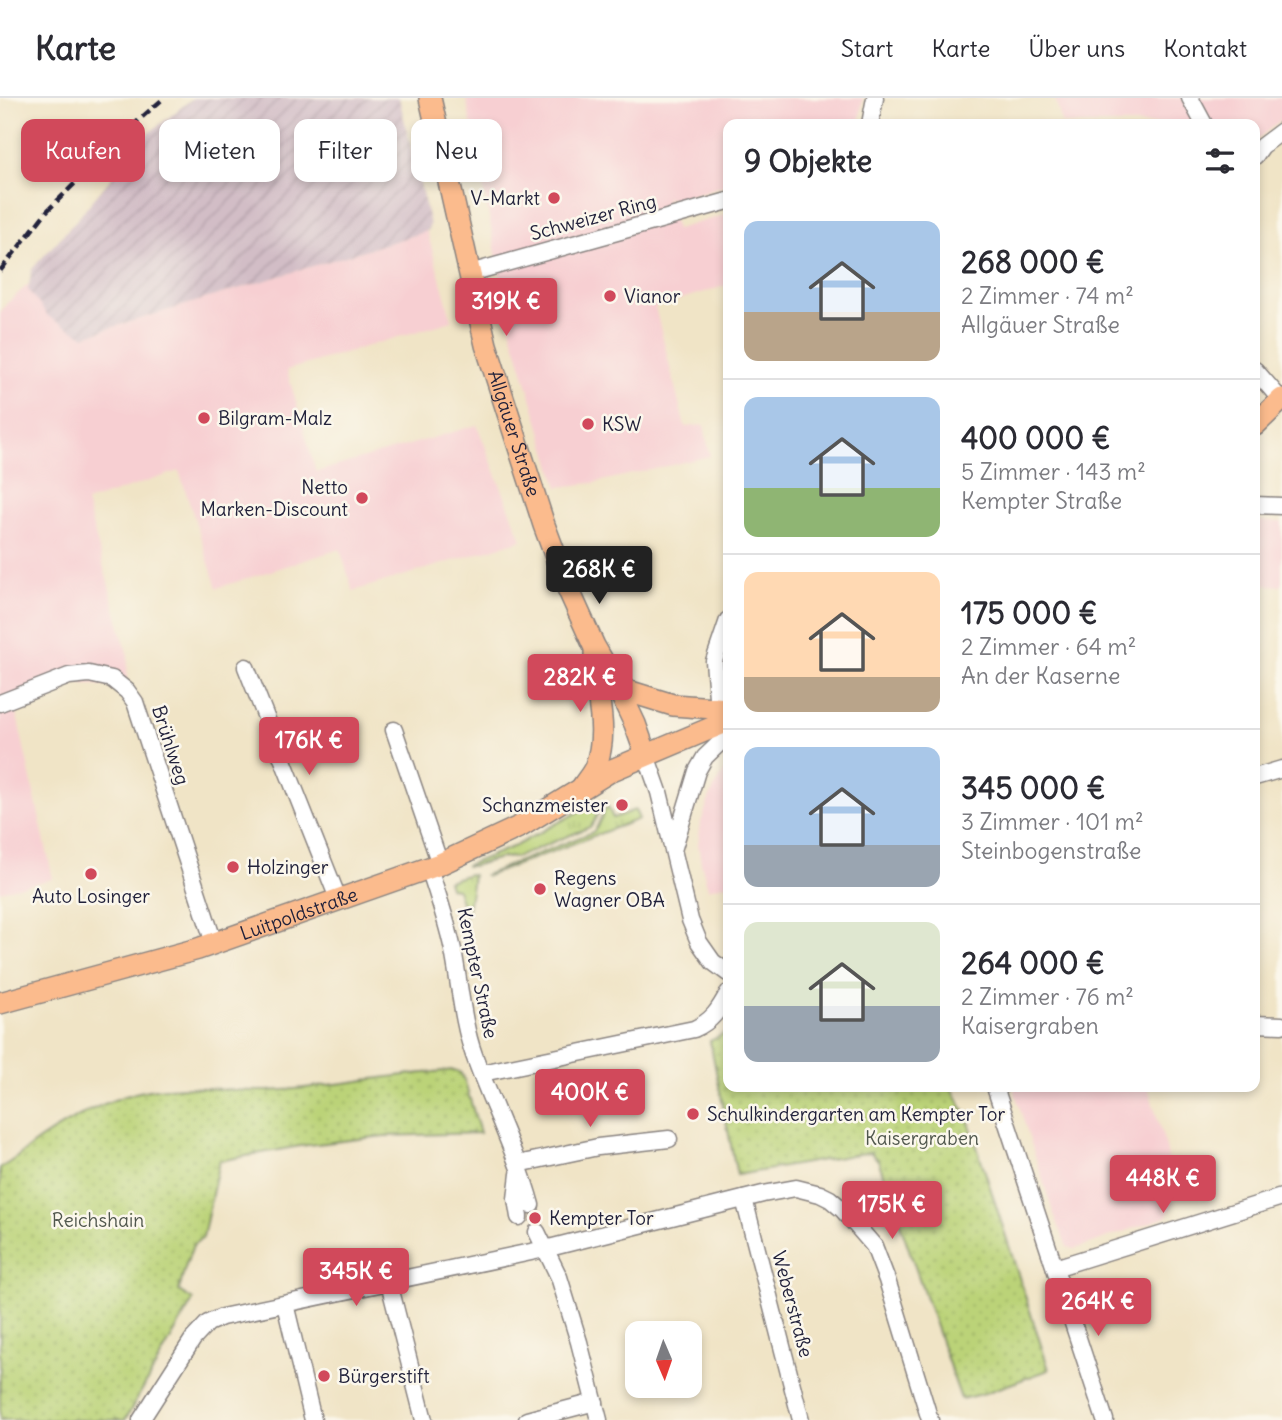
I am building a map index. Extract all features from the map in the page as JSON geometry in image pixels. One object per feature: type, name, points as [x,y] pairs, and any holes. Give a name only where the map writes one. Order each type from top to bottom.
[{"type":"main road","name":"Allgäuer Straße","points":[[430,98],[486,345],[544,525],[566,584],[594,646],[635,724],[646,755]]},
{"type":"main road","points":[[1260,420],[1282,399]]},
{"type":"main road","points":[[582,788],[595,769],[603,729],[594,646]]},
{"type":"main road","points":[[618,688],[673,705],[723,713]]},
{"type":"main road","name":"Luitpoldstraße","points":[[0,1003],[161,960],[339,901],[434,866],[504,835],[612,770],[689,739],[723,714]]},
{"type":"street","points":[[871,119],[875,98]]},
{"type":"street","points":[[1190,98],[1201,119]]},
{"type":"street","points":[[1260,149],[1282,131]]},
{"type":"street","name":"Schweizer Ring","points":[[470,273],[723,202]]},
{"type":"street","points":[[1260,375],[1282,399]]},
{"type":"street","points":[[1260,505],[1282,506]]},
{"type":"street","points":[[723,635],[714,661],[723,704]]},
{"type":"street","points":[[246,667],[339,901]]},
{"type":"street","name":"Brühlweg","points":[[0,703],[69,676],[89,674],[112,679],[127,691],[135,702],[214,943]]},
{"type":"street","name":"Kempter Straße","points":[[394,730],[434,866],[461,1003],[474,1054],[519,1166],[527,1221],[559,1277],[599,1420]]},
{"type":"street","points":[[673,850],[697,771],[705,757],[723,740]]},
{"type":"street","points":[[646,755],[659,792],[690,920],[699,942],[713,962],[723,969]]},
{"type":"street","points":[[1260,776],[1282,769]]},
{"type":"street","points":[[482,1073],[694,1029],[708,1023],[723,1002]]},
{"type":"street","points":[[1260,1024],[1282,1025]]},
{"type":"street","points":[[997,1092],[1105,1420]]},
{"type":"street","points":[[519,1166],[598,1147],[669,1139]]},
{"type":"street","points":[[141,1420],[193,1339],[208,1323],[222,1317],[545,1249],[785,1189],[808,1190],[830,1199],[874,1246],[930,1420]]},
{"type":"street","points":[[1055,1268],[1282,1197]]},
{"type":"street","name":"Weberstraße","points":[[744,1199],[802,1420]]},
{"type":"street","points":[[388,1283],[424,1420]]},
{"type":"street","points":[[285,1304],[313,1420]]},
{"type":"street","points":[[527,1420],[595,1402]]},
{"type":"shaded area","points":[[193,98],[399,98],[411,147],[411,182],[420,182],[430,225],[427,231],[84,336],[49,317],[28,290],[32,269],[108,182],[145,182],[145,138],[159,125],[159,182],[280,182],[280,119],[167,119]]},
{"type":"shaded area","points":[[466,98],[863,98],[860,119],[723,119],[723,186],[677,200],[665,195],[676,229],[723,215],[723,287],[655,307],[685,427],[704,425],[710,456],[593,483],[558,487],[511,331],[482,182],[502,182],[502,119],[470,119]]},
{"type":"shaded area","points":[[1055,98],[1282,98],[1282,119],[1260,137],[1260,119],[1061,119]]},
{"type":"shaded area","points":[[427,231],[452,321],[287,370],[316,472],[477,425],[522,540],[353,591],[340,549],[217,588],[179,471],[86,502],[128,656],[127,679],[107,686],[74,683],[16,711],[53,879],[0,891],[0,313],[7,303],[29,284],[84,336]]},
{"type":"shaded area","points":[[1260,521],[1282,522],[1282,586],[1260,584]]},
{"type":"shaded area","points":[[723,774],[723,885],[708,889],[698,844],[701,822],[711,794]]},
{"type":"shaded area","points":[[1015,1092],[1150,1092],[1166,1147],[1174,1188],[1173,1205],[1166,1217],[1075,1249],[1067,1247]]},
{"type":"green space","points":[[598,801],[598,813],[590,827],[517,857],[465,866],[515,846]]},
{"type":"green space","points":[[608,807],[613,818],[635,810],[639,819],[485,875],[593,832]]},
{"type":"green space","points":[[473,875],[465,916],[457,889],[450,888],[448,881]]},
{"type":"green space","name":"Kaisergraben","points":[[723,1034],[723,1092],[954,1092],[967,1116],[1049,1370],[961,1399],[878,1160],[870,1152],[737,1175],[710,1041]]},
{"type":"green space","name":"Reichshain","points":[[454,1070],[460,1072],[464,1079],[480,1133],[384,1136],[300,1146],[219,1161],[203,1237],[193,1245],[179,1291],[193,1300],[125,1420],[0,1420],[0,1168],[73,1119],[135,1093],[185,1087],[280,1090]]},
{"type":"tunnel","points":[[531,1205],[537,1232]]},
{"type":"railway","points":[[0,271],[47,211],[164,98]]},
{"type":"place","name":"V-Markt","points":[[554,198]]},
{"type":"place","name":"Vianor","points":[[610,296]]},
{"type":"place","name":"Bilgram-Malz","points":[[204,418]]},
{"type":"place","name":"KSW","points":[[588,424]]},
{"type":"place","name":"Netto Marken-Discount","points":[[362,498]]},
{"type":"place","name":"Schanzmeister","points":[[622,805]]},
{"type":"place","name":"Holzinger","points":[[233,867]]},
{"type":"place","name":"Auto Losinger","points":[[91,874]]},
{"type":"place","name":"Regens Wagner OBA","points":[[540,889]]},
{"type":"place","name":"Schulkindergarten am Kempter Tor","points":[[693,1114]]},
{"type":"place","name":"Kempter Tor","points":[[535,1218]]},
{"type":"place","name":"Bürgerstift","points":[[324,1376]]}]
